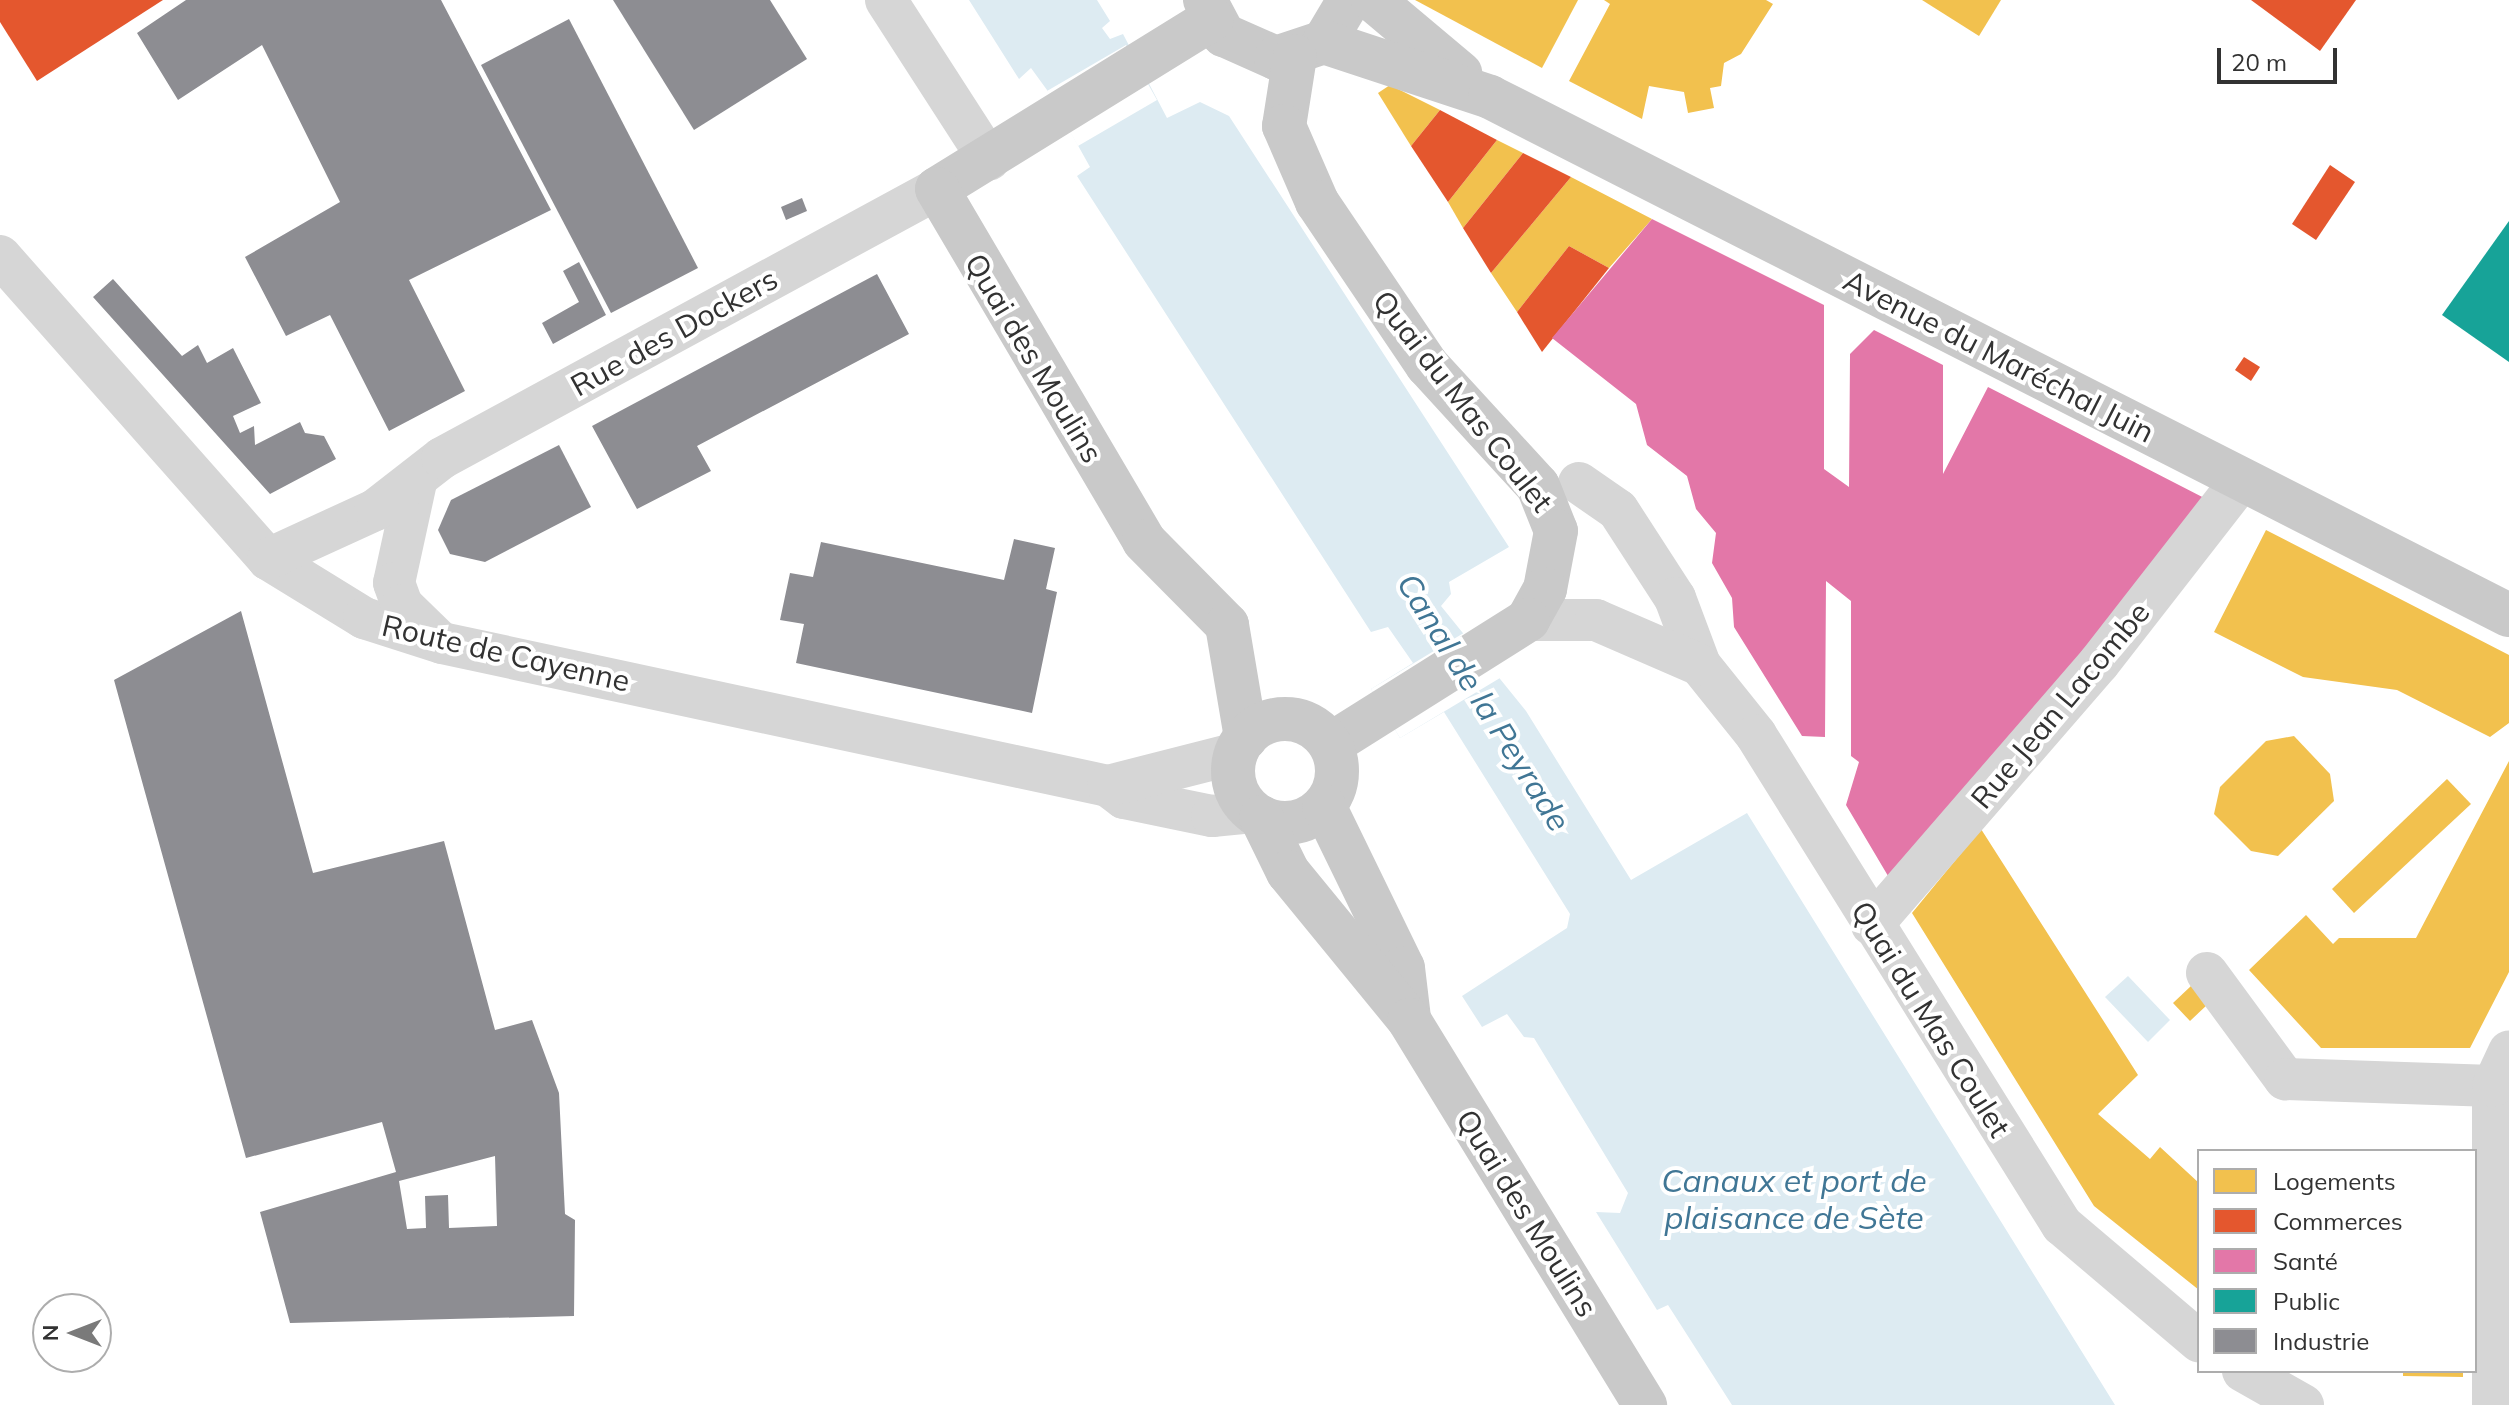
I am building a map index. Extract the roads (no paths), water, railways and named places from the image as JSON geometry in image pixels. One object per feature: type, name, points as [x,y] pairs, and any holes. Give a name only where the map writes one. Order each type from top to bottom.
[{"type":"main road","points":[[1310,49],[1349,0]]},
{"type":"main road","points":[[1373,0],[1490,97]]},
{"type":"main road","points":[[937,189],[1152,59],[1209,10],[1248,51],[1310,49],[1490,97]]},
{"type":"main road","name":"Quai du Mas Coulet","points":[[1310,49],[1284,126],[1317,202],[1427,365],[1554,514],[1554,560],[1512,629]]},
{"type":"main road","name":"Avenue du Maréchal Juin","points":[[1490,97],[2509,615]]},
{"type":"main road","name":"Quai des Moulins","points":[[937,189],[1144,541],[1227,625],[1241,745]]},
{"type":"main road","points":[[1331,744],[1512,629]]},
{"type":"main road","points":[[1290,719],[1331,744],[1337,776],[1324,806],[1288,823],[1257,814],[1235,785],[1241,745],[1290,719]]},
{"type":"main road","points":[[1324,806],[1403,968],[1409,1020]]},
{"type":"main road","name":"Quai des Moulins","points":[[1257,814],[1288,872],[1409,1020],[1645,1405]]},
{"type":"street","points":[[886,0],[989,160]]},
{"type":"street","name":"Rue des Dockers","points":[[268,559],[375,510],[416,482],[442,458],[937,189]]},
{"type":"street","name":"Route de Cayenne","points":[[0,256],[268,559],[364,618],[442,643],[1108,786],[1124,798],[1212,816],[1257,814]]},
{"type":"street","name":"Rue Jean Lacombe","points":[[1872,925],[2099,663],[2242,479]]},
{"type":"street","points":[[416,482],[394,583],[402,605],[442,643]]},
{"type":"street","name":"Quai du Mas Coulet","points":[[1579,483],[1618,510],[1675,598],[1700,665],[1732,714],[1756,735],[2062,1225],[2197,1339]]},
{"type":"street","points":[[1512,629],[1596,620],[1700,665]]},
{"type":"street","name":"Route de Cayenne","points":[[1108,786],[1241,745]]},
{"type":"street","points":[[2207,973],[2285,1079],[2504,1080],[2493,1405]]},
{"type":"street","points":[[2246,1373],[2291,1400]]},
{"type":"water","points":[[969,0],[1097,0],[1110,21],[1102,28],[1110,39],[1123,34],[1167,118],[1200,102],[1229,116],[1509,547],[1449,582],[1451,594],[1441,606],[1526,711],[1631,880],[1747,813],[2115,1405],[1732,1405],[1668,1305],[1657,1310],[1596,1212],[1620,1213],[1628,1193],[1534,1038],[1524,1037],[1507,1014],[1482,1027],[1462,996],[1567,928],[1570,914],[1444,712],[1400,738],[1371,689],[1413,663],[1388,627],[1371,632],[1077,176],[1090,167],[1047,90],[1031,68],[1019,79]]},
{"type":"water","points":[[2128,976],[2170,1020],[2148,1042],[2105,997]]},
{"type":"water label","name":"Canal de la Peyrade","points":[[1484,702]]},
{"type":"water label","name":"Canaux et port de plaisance de Sète","points":[[1794,1200]]}]
